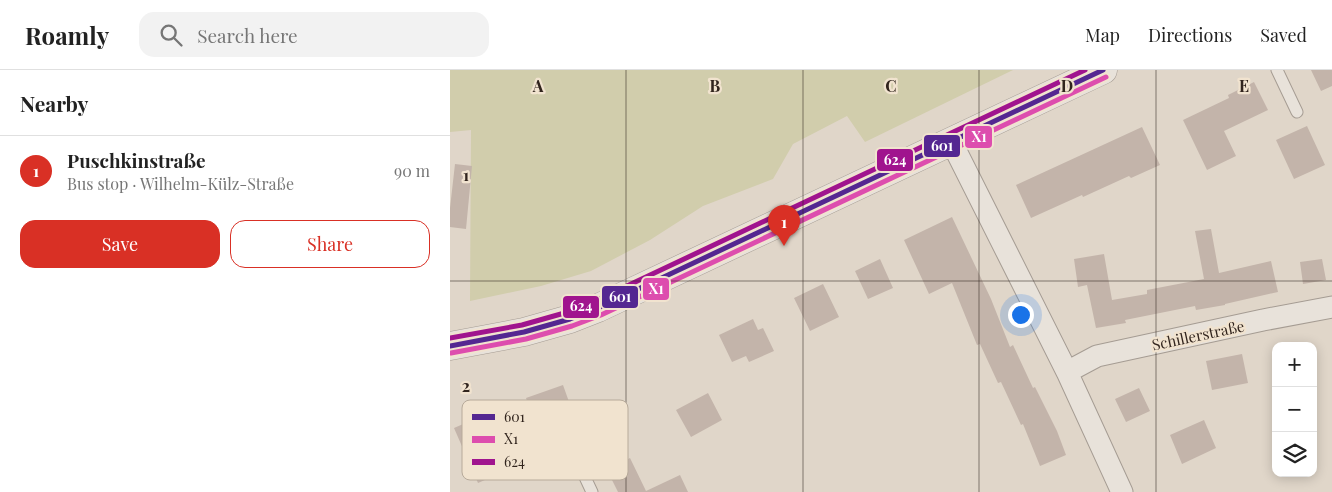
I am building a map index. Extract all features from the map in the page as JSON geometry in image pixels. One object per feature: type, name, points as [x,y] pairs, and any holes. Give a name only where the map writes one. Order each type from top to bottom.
[{"type":"street","points":[[450,346],[524,332],[570,319],[598,308],[1103,70]]},
{"type":"street","points":[[951,142],[1067,372],[1122,492]]},
{"type":"street","name":"Schillerstraße","points":[[1067,372],[1097,356],[1332,307]]},
{"type":"lane","points":[[1277,70],[1297,112]]},
{"type":"lane","points":[[586,480],[592,492]]},
{"type":"shaded area","points":[[450,70],[1013,70],[865,142],[847,116],[793,144],[773,179],[703,206],[650,240],[591,271],[541,286],[470,301],[471,130],[450,132]]},
{"type":"building","points":[[1311,70],[1332,70],[1332,86],[1321,91]]},
{"type":"building","points":[[1254,82],[1268,110],[1224,131],[1236,156],[1207,170],[1183,120],[1229,98],[1228,95]]},
{"type":"building","points":[[1307,126],[1325,165],[1294,179],[1276,140]]},
{"type":"building","points":[[1142,127],[1160,165],[1131,178],[1129,176],[1083,197],[1082,195],[1031,218],[1016,185]]},
{"type":"building","points":[[455,164],[472,166],[466,229],[450,227],[450,208]]},
{"type":"building","points":[[952,217],[991,299],[1010,347],[1013,345],[1033,388],[1035,387],[1057,431],[1066,455],[1040,466],[1023,424],[1021,425],[1001,382],[998,383],[980,344],[977,345],[952,283],[929,294],[904,240]]},
{"type":"building","points":[[1211,229],[1219,273],[1271,261],[1278,292],[1225,305],[1196,310],[1195,306],[1125,320],[1126,323],[1096,328],[1087,285],[1078,287],[1074,259],[1104,254],[1112,300],[1147,294],[1147,290],[1204,279],[1195,231]]},
{"type":"building","points":[[880,259],[893,288],[868,299],[855,271]]},
{"type":"building","points":[[1322,259],[1326,280],[1303,284],[1300,262]]},
{"type":"building","points":[[823,284],[839,317],[810,331],[794,298]]},
{"type":"building","points":[[753,319],[758,330],[763,328],[774,351],[749,362],[746,356],[732,362],[719,335]]},
{"type":"building","points":[[1242,354],[1248,383],[1212,390],[1206,361]]},
{"type":"building","points":[[563,385],[568,400],[527,400],[526,398]]},
{"type":"building","points":[[1139,388],[1150,411],[1126,422],[1115,399]]},
{"type":"building","points":[[708,393],[722,420],[691,437],[676,410]]},
{"type":"building","points":[[1204,420],[1216,448],[1182,464],[1170,435]]},
{"type":"building","points":[[462,425],[462,446],[454,428]]},
{"type":"building","points":[[630,458],[646,491],[680,475],[688,492],[618,492],[612,480],[628,480],[628,459]]},
{"type":"transit line","name":"624","points":[[450,338],[522,325],[568,312],[595,301],[1085,70]]},
{"type":"transit line","name":"601","points":[[450,346],[524,332],[570,319],[598,308],[1103,70]]},
{"type":"transit line","name":"X1","points":[[451,353],[526,339],[572,326],[601,315],[1106,77]]},
{"type":"place","name":"Puschkinstraße","points":[[784,246]]}]
